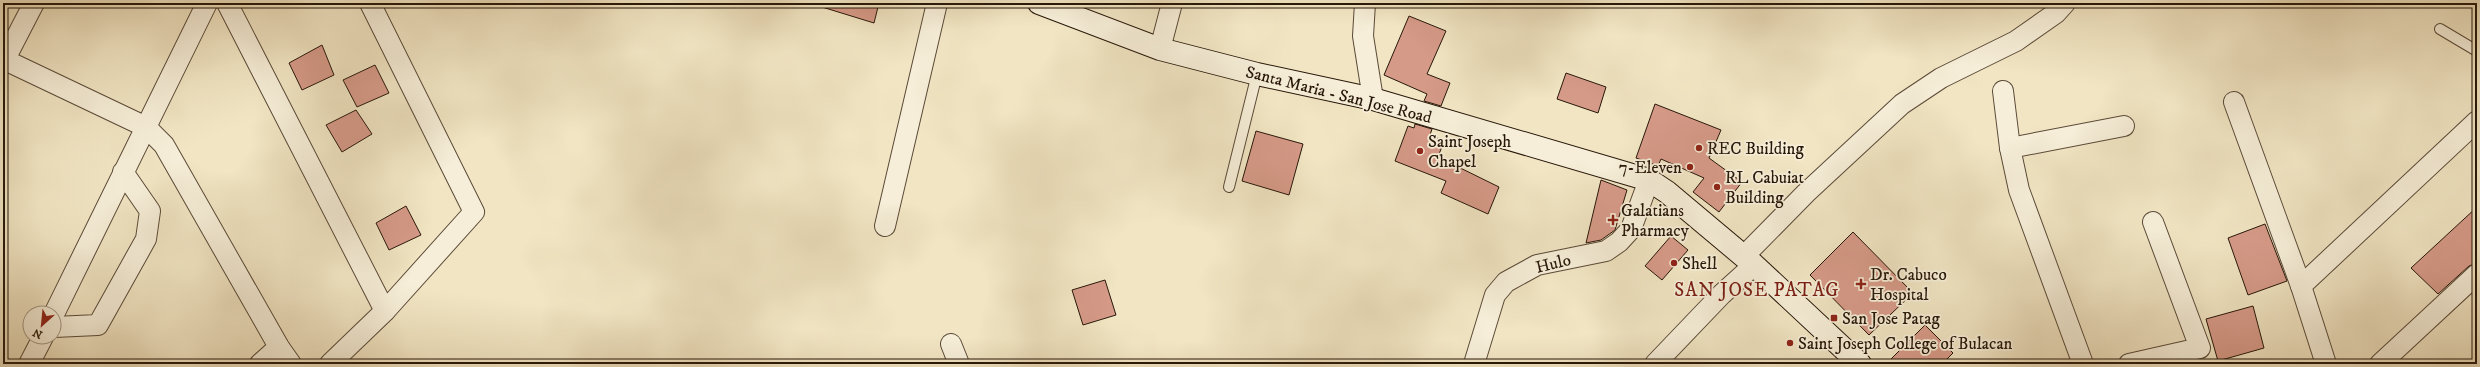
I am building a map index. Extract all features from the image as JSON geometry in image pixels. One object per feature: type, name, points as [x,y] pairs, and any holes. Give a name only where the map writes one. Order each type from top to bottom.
[{"type":"main road","name":"Santa Maria - San Jose Road","points":[[1039,3],[1160,50],[1257,74],[1373,99],[1649,180],[1667,192],[1749,261],[1860,364]]},
{"type":"street","points":[[34,3],[4,62],[146,127],[164,145],[279,347],[291,364]]},
{"type":"street","points":[[58,305],[207,3]]},
{"type":"street","points":[[227,3],[385,311]]},
{"type":"street","points":[[330,364],[385,311],[474,212],[370,3]]},
{"type":"street","points":[[885,226],[937,3]]},
{"type":"street","points":[[1160,50],[1172,3]]},
{"type":"street","points":[[1365,3],[1363,36],[1373,99]]},
{"type":"street","points":[[1655,364],[1722,294],[1806,194],[1902,104],[1941,78],[2016,41],[2056,13],[2065,3]]},
{"type":"street","points":[[2003,91],[2010,148],[2019,190],[2083,364]]},
{"type":"street","points":[[2234,102],[2301,286],[2326,364]]},
{"type":"street","points":[[2301,286],[2477,121]]},
{"type":"street","points":[[2010,148],[2124,126]]},
{"type":"street","points":[[62,327],[98,325],[146,239],[150,211],[123,172]]},
{"type":"street","name":"Hulo","points":[[1474,364],[1495,295],[1506,282],[1536,265],[1606,251],[1619,242],[1631,230],[1649,180]]},
{"type":"street","points":[[2129,364],[2200,348],[2153,222]]},
{"type":"street","points":[[2380,364],[2477,274]]},
{"type":"street","points":[[951,344],[959,364]]},
{"type":"street","points":[[29,364],[39,345]]},
{"type":"street","points":[[260,364],[279,347]]},
{"type":"lane","points":[[2440,29],[2477,51]]},
{"type":"lane","points":[[1229,187],[1257,74]]},
{"type":"building","points":[[823,3],[879,3],[874,23],[822,7]]},
{"type":"building","points":[[1409,16],[1446,31],[1427,74],[1450,83],[1441,106],[1424,101],[1427,94],[1384,75]]},
{"type":"building","points":[[322,45],[334,75],[302,90],[289,63]]},
{"type":"building","points":[[375,65],[389,93],[357,107],[343,80]]},
{"type":"building","points":[[1566,73],[1606,87],[1598,113],[1557,99]]},
{"type":"building","points":[[1655,104],[1721,130],[1709,158],[1742,182],[1719,212],[1693,192],[1704,178],[1661,159],[1658,166],[1636,158]]},
{"type":"building","points":[[356,110],[372,134],[342,152],[326,125]]},
{"type":"building","points":[[1415,124],[1432,129],[1430,135],[1444,141],[1438,157],[1499,187],[1488,214],[1441,193],[1446,181],[1395,161],[1408,126],[1414,128]]},
{"type":"building","points":[[1256,131],[1303,144],[1289,195],[1242,181]]},
{"type":"building","points":[[1601,180],[1627,190],[1615,230],[1601,240],[1586,243]]},
{"type":"building","points":[[406,206],[421,235],[389,250],[376,223]]},
{"type":"building","points":[[2477,207],[2477,263],[2469,266],[2438,294],[2411,268]]},
{"type":"building","points":[[2265,224],[2287,281],[2248,295],[2228,238]]},
{"type":"building","name":"Dr. Cabuco Hospital","points":[[1853,232],[1913,293],[1869,335],[1810,275]]},
{"type":"building","points":[[1671,236],[1688,250],[1662,280],[1645,266]]},
{"type":"building","points":[[1105,280],[1116,315],[1083,325],[1072,290]]},
{"type":"building","points":[[2253,306],[2264,348],[2218,361],[2206,319]]},
{"type":"building","points":[[1925,325],[1953,353],[1942,364],[1886,364]]},
{"type":"place","name":"REC Building","points":[[1699,148]]},
{"type":"place","name":"Saint Joseph Chapel","points":[[1420,151]]},
{"type":"place","name":"7-Eleven","points":[[1690,167]]},
{"type":"place","name":"RL Cabuiat Building","points":[[1717,187]]},
{"type":"place","name":"Galatians Pharmacy","points":[[1613,220]]},
{"type":"place","name":"Shell","points":[[1674,263]]},
{"type":"place","name":"Dr. Cabuco Hospital","points":[[1861,284]]},
{"type":"place","name":"San Jose Patag","points":[[1834,318]]},
{"type":"place","name":"Saint Joseph College of Bulacan","points":[[1790,343]]},
{"type":"district","name":"SAN JOSE PATAG","points":[[1757,289]]}]
